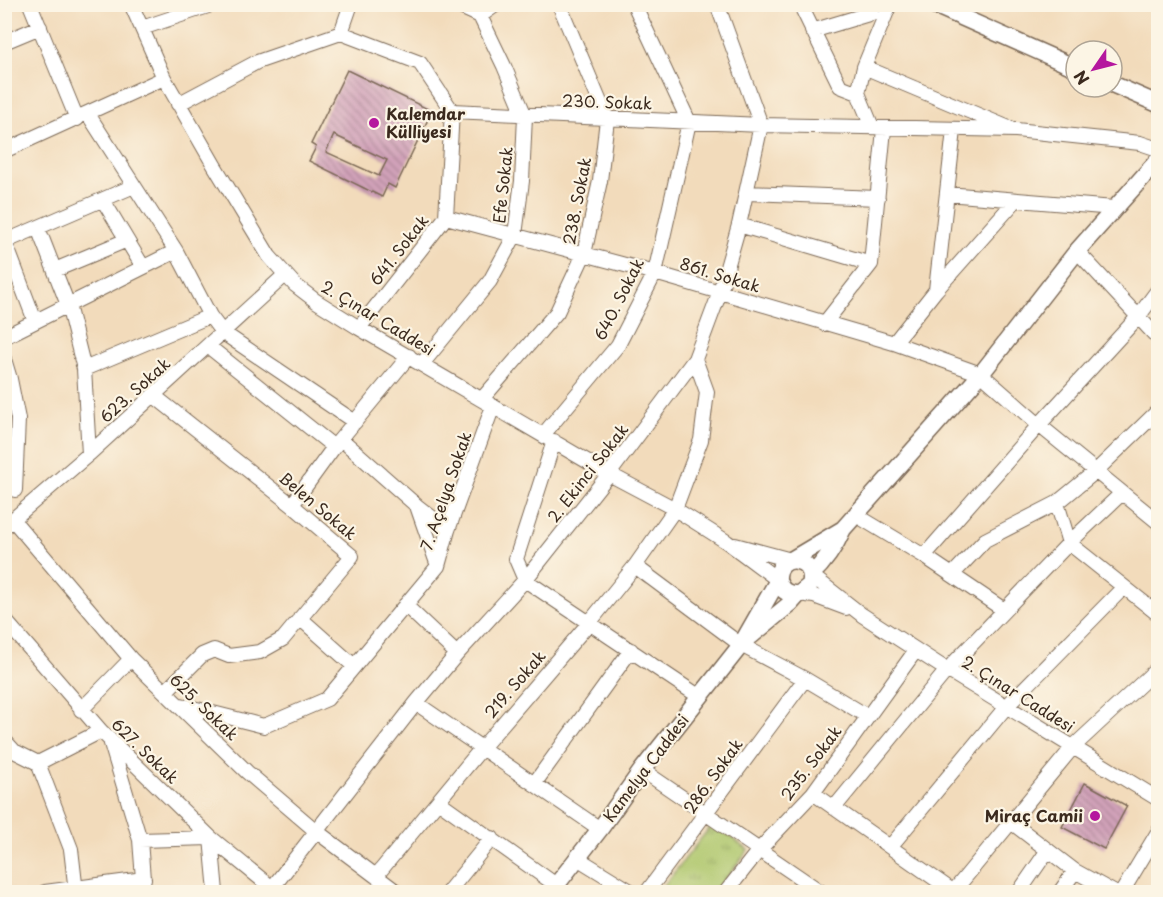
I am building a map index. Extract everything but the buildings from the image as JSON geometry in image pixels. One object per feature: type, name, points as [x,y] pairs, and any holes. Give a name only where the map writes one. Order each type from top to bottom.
[{"type":"main road","points":[[932,4],[1064,63]]},
{"type":"main road","points":[[1124,89],[1158,104]]},
{"type":"main road","points":[[741,645],[777,580],[782,566],[843,529],[856,515],[981,374],[1077,251],[1158,160]]},
{"type":"main road","points":[[811,576],[822,565],[837,543],[843,529]]},
{"type":"main road","points":[[741,645],[810,585],[810,570],[802,562],[790,561]]},
{"type":"main road","points":[[777,580],[783,590],[799,594]]},
{"type":"main road","name":"Kamelya Caddesi","points":[[553,889],[642,770],[741,645]]},
{"type":"street","points":[[30,4],[82,117],[134,186],[176,250],[210,316],[222,332],[355,422]]},
{"type":"street","name":"2. Çınar Caddesi","points":[[131,4],[178,104],[269,255],[285,275],[316,301],[359,328],[609,474],[675,509],[727,542]]},
{"type":"street","points":[[142,28],[214,4]]},
{"type":"street","points":[[341,33],[351,4]]},
{"type":"street","points":[[454,4],[480,16],[497,4]]},
{"type":"street","points":[[559,4],[607,119]]},
{"type":"street","points":[[634,4],[689,122]]},
{"type":"street","points":[[717,4],[761,125]]},
{"type":"street","points":[[800,4],[840,86],[858,93],[878,128],[878,198],[871,264],[824,324]]},
{"type":"street","points":[[858,93],[864,67],[890,4]]},
{"type":"street","points":[[812,31],[870,9]]},
{"type":"street","name":"Efe Sokak","points":[[422,363],[490,281],[514,235],[522,181],[525,116],[480,16]]},
{"type":"street","points":[[4,42],[40,27]]},
{"type":"street","points":[[178,104],[257,62],[341,33],[420,63],[452,111]]},
{"type":"street","points":[[864,67],[1016,130],[1140,143],[1158,149]]},
{"type":"street","points":[[4,151],[164,78]]},
{"type":"street","name":"230. Sokak","points":[[452,111],[761,125],[1016,130]]},
{"type":"street","name":"641. Sokak","points":[[359,328],[446,217],[452,111]]},
{"type":"street","name":"238. Sokak","points":[[487,402],[557,312],[584,254],[600,181],[607,119]]},
{"type":"street","name":"640. Sokak","points":[[549,438],[618,345],[655,273],[689,122]]},
{"type":"street","name":"2. Ekinci Sokak","points":[[273,891],[316,831],[416,703],[457,654],[525,580],[609,474],[695,359],[720,292],[739,225],[748,193],[761,125]]},
{"type":"street","points":[[936,290],[954,130]]},
{"type":"street","points":[[35,321],[5,242],[134,186]]},
{"type":"street","points":[[748,193],[878,198]]},
{"type":"street","points":[[947,194],[1114,208]]},
{"type":"street","points":[[103,200],[143,267]]},
{"type":"street","points":[[894,343],[936,290],[1016,200]]},
{"type":"street","name":"861. Sokak","points":[[446,217],[655,273],[894,343],[981,374]]},
{"type":"street","points":[[739,225],[871,264]]},
{"type":"street","points":[[38,228],[68,305],[84,369],[89,454]]},
{"type":"street","points":[[55,270],[127,240]]},
{"type":"street","points":[[4,336],[176,250]]},
{"type":"street","points":[[1077,251],[1158,339]]},
{"type":"street","name":"623. Sokak","points":[[9,523],[89,454],[285,275]]},
{"type":"street","points":[[924,556],[1039,425],[1138,318],[1158,290]]},
{"type":"street","points":[[84,369],[210,316]]},
{"type":"street","points":[[208,346],[448,530]]},
{"type":"street","points":[[292,505],[337,443],[409,356]]},
{"type":"street","points":[[4,359],[10,379],[10,489],[36,499]]},
{"type":"street","name":"219. Sokak","points":[[376,876],[589,623],[635,566],[675,509],[701,440],[707,392],[695,359]]},
{"type":"street","points":[[981,374],[1039,425],[1158,522]]},
{"type":"street","name":"Belen Sokak","points":[[153,395],[292,505],[352,556],[283,639],[261,652],[229,656],[214,650],[202,655],[165,692]]},
{"type":"street","name":"7. Açelya Sokak","points":[[179,705],[264,726],[327,699],[438,566],[487,402]]},
{"type":"street","points":[[952,575],[985,540],[1057,503],[1096,471],[1158,411]]},
{"type":"street","points":[[549,438],[516,559],[525,580],[700,697]]},
{"type":"street","points":[[834,808],[947,670],[1069,543],[1122,492]]},
{"type":"street","points":[[1057,503],[1069,543],[1158,614]]},
{"type":"street","points":[[417,506],[438,566]]},
{"type":"street","points":[[856,515],[924,556],[1004,610]]},
{"type":"street","name":"625. Sokak","points":[[9,523],[131,659],[247,772],[316,831],[397,892]]},
{"type":"street","points":[[727,542],[790,561]]},
{"type":"street","points":[[727,542],[777,580]]},
{"type":"street","points":[[635,566],[741,645],[867,716]]},
{"type":"street","points":[[811,576],[862,615]]},
{"type":"street","points":[[890,848],[1006,707],[1125,587]]},
{"type":"street","points":[[799,594],[830,601],[862,615]]},
{"type":"street","points":[[405,605],[457,654]]},
{"type":"street","name":"2. Çınar Caddesi","points":[[862,615],[1006,707],[1073,747],[1155,791]]},
{"type":"street","points":[[300,618],[354,666]]},
{"type":"street","name":"627. Sokak","points":[[4,619],[81,710],[211,838],[273,891]]},
{"type":"street","points":[[534,784],[631,650]]},
{"type":"street","name":"235. Sokak","points":[[726,892],[759,850],[813,793],[915,650]]},
{"type":"street","points":[[81,710],[131,659]]},
{"type":"street","points":[[813,793],[954,892],[1073,747],[1158,668]]},
{"type":"street","name":"286. Sokak","points":[[647,892],[805,679]]},
{"type":"street","points":[[416,703],[600,829]]},
{"type":"street","points":[[38,763],[105,734],[140,840],[144,886],[45,892]]},
{"type":"street","points":[[4,740],[14,751],[38,763],[71,849],[76,890]]},
{"type":"street","points":[[642,770],[759,850],[814,891]]},
{"type":"street","points":[[438,801],[492,838],[553,889]]},
{"type":"street","points":[[1011,822],[1075,871],[1113,892]]},
{"type":"street","points":[[1122,892],[1158,832]]},
{"type":"street","points":[[140,840],[211,838],[216,892]]},
{"type":"street","points":[[448,892],[492,838]]},
{"type":"street","points":[[1020,892],[1048,850]]},
{"type":"street","points":[[578,858],[632,892]]},
{"type":"street","points":[[1060,892],[1075,871]]},
{"type":"green space","points":[[715,825],[748,850],[716,892],[659,892],[710,827]]},
{"type":"place","name":"Kalemdar Külliyesi","points":[[374,123]]},
{"type":"place","name":"Miraç Camii","points":[[1095,816]]}]
